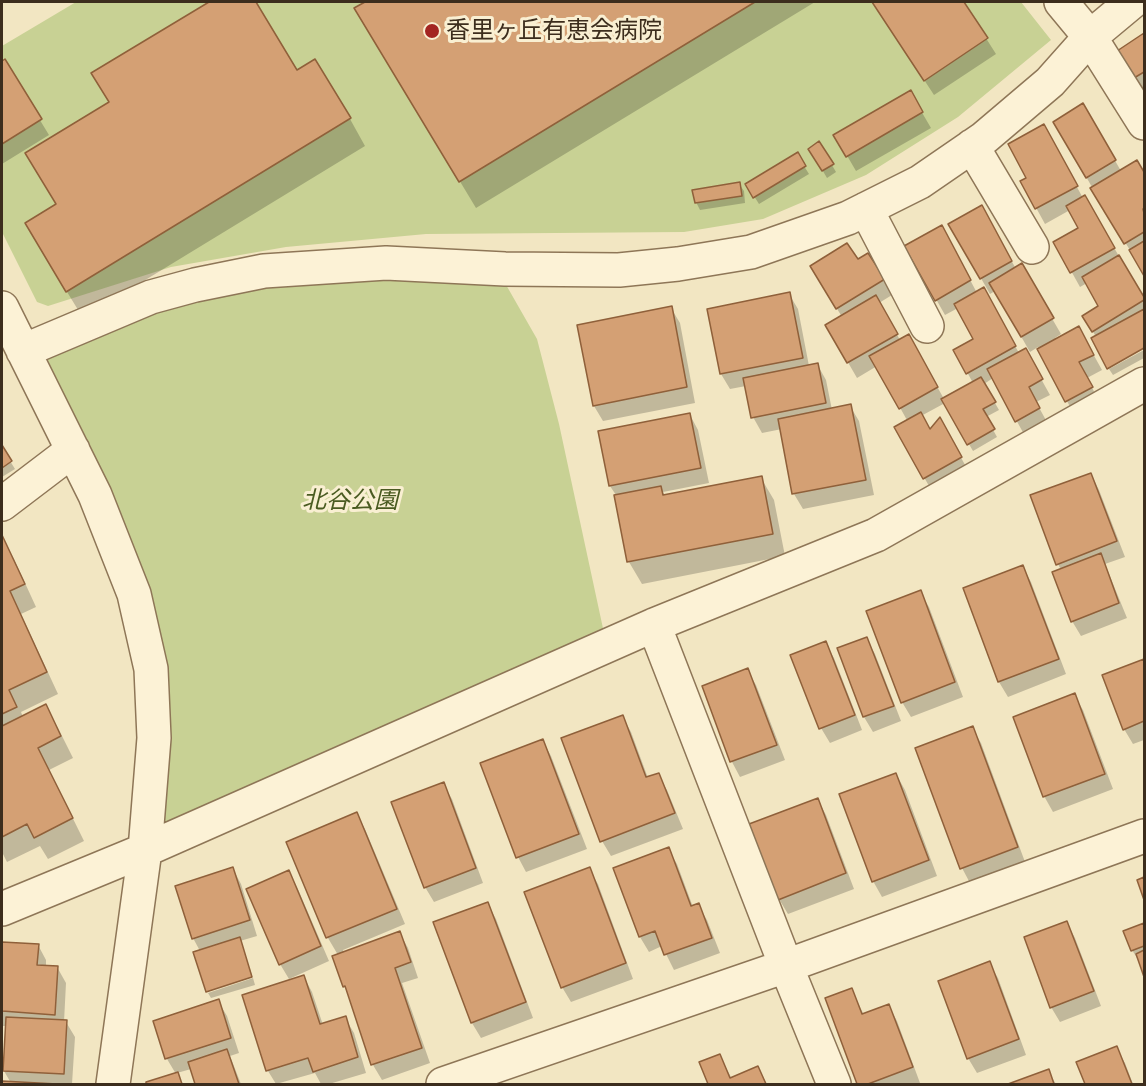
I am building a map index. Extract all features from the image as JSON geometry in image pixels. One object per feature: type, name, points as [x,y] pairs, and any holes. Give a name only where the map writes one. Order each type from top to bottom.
[{"type":"street","points":[[1061,2],[1090,37],[1144,123]]},
{"type":"street","points":[[23,351],[151,297],[195,285],[264,271],[386,263],[505,269],[619,270],[678,264],[751,252],[848,218],[920,182],[972,146],[1050,82],[1090,37],[1132,2]]},
{"type":"street","points":[[972,146],[1032,247]]},
{"type":"street","points":[[866,209],[927,326]]},
{"type":"street","points":[[2,308],[95,495],[134,594],[151,669],[154,738],[145,850],[113,1084]]},
{"type":"street","points":[[2,909],[145,850],[654,625],[876,535],[1144,384]]},
{"type":"street","points":[[2,504],[73,450]]},
{"type":"street","points":[[654,625],[834,1084]]},
{"type":"street","points":[[443,1084],[786,966],[1144,836]]},
{"type":"green space","points":[[76,2],[1021,2],[1051,40],[958,117],[866,175],[763,219],[684,232],[426,234],[286,247],[171,267],[48,306],[37,302],[2,232],[2,46]]},
{"type":"green space","name":"北谷公園","points":[[386,277],[505,283],[537,339],[559,424],[604,633],[161,830],[168,738],[43,359],[156,311],[266,284]]},
{"type":"building","points":[[209,2],[256,2],[297,70],[315,59],[351,118],[66,292],[25,223],[56,204],[25,153],[109,102],[91,73]]},
{"type":"building","points":[[365,2],[755,2],[459,182],[354,8]]},
{"type":"building","points":[[872,2],[964,2],[988,38],[924,81]]},
{"type":"building","points":[[1144,33],[1144,72],[1134,78],[1117,51]]},
{"type":"building","points":[[5,59],[42,119],[2,144],[2,61]]},
{"type":"building","points":[[911,90],[923,112],[846,157],[833,135]]},
{"type":"building","points":[[1083,103],[1116,160],[1086,178],[1053,122]]},
{"type":"building","points":[[1044,124],[1078,186],[1035,209],[1020,181],[1026,178],[1008,144]]},
{"type":"building","points":[[819,141],[834,164],[822,171],[808,149]]},
{"type":"building","points":[[798,152],[806,166],[753,198],[745,184]]},
{"type":"building","points":[[1137,160],[1144,172],[1144,232],[1124,244],[1090,188]]},
{"type":"building","points":[[740,182],[742,196],[695,203],[692,190]]},
{"type":"building","points":[[1085,195],[1115,248],[1070,273],[1053,242],[1078,228],[1066,206]]},
{"type":"building","points":[[982,205],[1012,261],[980,279],[948,224]]},
{"type":"building","points":[[942,225],[971,280],[935,301],[904,246]]},
{"type":"building","points":[[1144,241],[1144,276],[1129,250]]},
{"type":"building","points":[[847,243],[858,259],[868,253],[885,279],[836,309],[810,266]]},
{"type":"building","points":[[1119,255],[1144,300],[1092,332],[1082,316],[1098,306],[1082,277]]},
{"type":"building","points":[[1022,263],[1054,318],[1021,337],[989,283]]},
{"type":"building","points":[[984,287],[1016,346],[966,374],[953,350],[973,339],[954,304]]},
{"type":"building","points":[[790,292],[803,358],[720,374],[707,309]]},
{"type":"building","points":[[876,295],[898,334],[847,363],[825,325]]},
{"type":"building","points":[[672,306],[687,387],[593,406],[577,325]]},
{"type":"building","points":[[1144,309],[1144,348],[1107,369],[1091,338]]},
{"type":"building","points":[[1079,326],[1094,355],[1079,362],[1093,387],[1065,402],[1037,349]]},
{"type":"building","points":[[909,334],[938,387],[899,409],[869,356]]},
{"type":"building","points":[[1026,348],[1043,379],[1029,387],[1040,408],[1015,422],[987,369]]},
{"type":"building","points":[[818,363],[826,403],[751,418],[743,378]]},
{"type":"building","points":[[981,377],[996,402],[983,409],[995,429],[967,445],[941,399]]},
{"type":"building","points":[[851,404],[866,480],[792,494],[778,419]]},
{"type":"building","points":[[921,412],[930,429],[940,417],[962,457],[923,479],[894,427]]},
{"type":"building","points":[[690,413],[701,468],[609,486],[598,431]]},
{"type":"building","points":[[2,445],[12,461],[2,468]]},
{"type":"building","points":[[1091,473],[1117,541],[1056,565],[1030,495]]},
{"type":"building","points":[[762,476],[773,534],[627,562],[614,495],[661,486],[663,495]]},
{"type":"building","points":[[2,535],[25,584],[10,591],[47,672],[9,690],[17,707],[2,714]]},
{"type":"building","points":[[1101,553],[1119,603],[1071,622],[1052,572]]},
{"type":"building","points":[[1023,565],[1059,659],[998,682],[963,588]]},
{"type":"building","points":[[921,590],[955,682],[901,703],[866,611]]},
{"type":"building","points":[[867,637],[894,706],[863,717],[837,648]]},
{"type":"building","points":[[826,641],[855,715],[819,729],[790,655]]},
{"type":"building","points":[[1144,659],[1144,721],[1123,730],[1102,675]]},
{"type":"building","points":[[748,668],[777,745],[730,762],[702,686]]},
{"type":"building","points":[[1075,693],[1105,774],[1043,797],[1013,717]]},
{"type":"building","points":[[46,704],[61,736],[38,748],[73,818],[34,838],[27,824],[2,837],[2,726]]},
{"type":"building","points":[[623,715],[646,777],[659,773],[675,813],[600,842],[561,738]]},
{"type":"building","points":[[973,726],[1018,847],[960,869],[915,748]]},
{"type":"building","points":[[543,739],[579,834],[516,858],[480,763]]},
{"type":"building","points":[[896,773],[929,860],[872,882],[839,794]]},
{"type":"building","points":[[444,782],[476,868],[424,888],[391,802]]},
{"type":"building","points":[[818,798],[846,873],[778,900],[749,824]]},
{"type":"building","points":[[357,812],[397,909],[326,938],[286,842]]},
{"type":"building","points":[[669,847],[691,906],[699,903],[712,938],[664,955],[655,931],[639,937],[613,868]]},
{"type":"building","points":[[233,867],[250,920],[192,939],[175,886]]},
{"type":"building","points":[[590,867],[626,963],[561,988],[524,892]]},
{"type":"building","points":[[289,870],[321,946],[279,965],[246,889]]},
{"type":"building","points":[[1144,877],[1144,900],[1137,880]]},
{"type":"building","points":[[488,902],[526,1002],[471,1023],[433,922]]},
{"type":"building","points":[[1067,921],[1094,991],[1050,1008],[1024,937]]},
{"type":"building","points":[[1144,923],[1144,946],[1131,951],[1123,931]]},
{"type":"building","points":[[400,931],[411,962],[395,968],[422,1048],[371,1065],[345,986],[343,987],[332,956]]},
{"type":"building","points":[[240,937],[252,977],[206,992],[193,952]]},
{"type":"building","points":[[2,942],[39,944],[37,965],[58,966],[55,1015],[2,1011]]},
{"type":"building","points":[[1144,950],[1144,977],[1136,954]]},
{"type":"building","points":[[990,961],[1019,1039],[967,1059],[938,981]]},
{"type":"building","points":[[304,975],[320,1024],[346,1016],[358,1057],[313,1072],[308,1058],[266,1071],[242,995]]},
{"type":"building","points":[[852,988],[862,1014],[889,1004],[913,1067],[868,1084],[857,1084],[825,998]]},
{"type":"building","points":[[219,999],[231,1038],[165,1059],[153,1021]]},
{"type":"building","points":[[6,1017],[67,1020],[64,1074],[3,1071]]},
{"type":"building","points":[[1117,1046],[1132,1084],[1085,1084],[1076,1062]]},
{"type":"building","points":[[227,1049],[239,1084],[195,1084],[188,1062]]},
{"type":"building","points":[[720,1054],[730,1078],[758,1066],[766,1084],[708,1084],[699,1062]]},
{"type":"building","points":[[1049,1069],[1054,1084],[1008,1084]]},
{"type":"building","points":[[178,1072],[182,1084],[146,1084],[146,1082]]},
{"type":"building","points":[[2,1081],[57,1084],[2,1084]]},
{"type":"place","name":"香里ヶ丘有恵会病院","points":[[432,31]]}]
